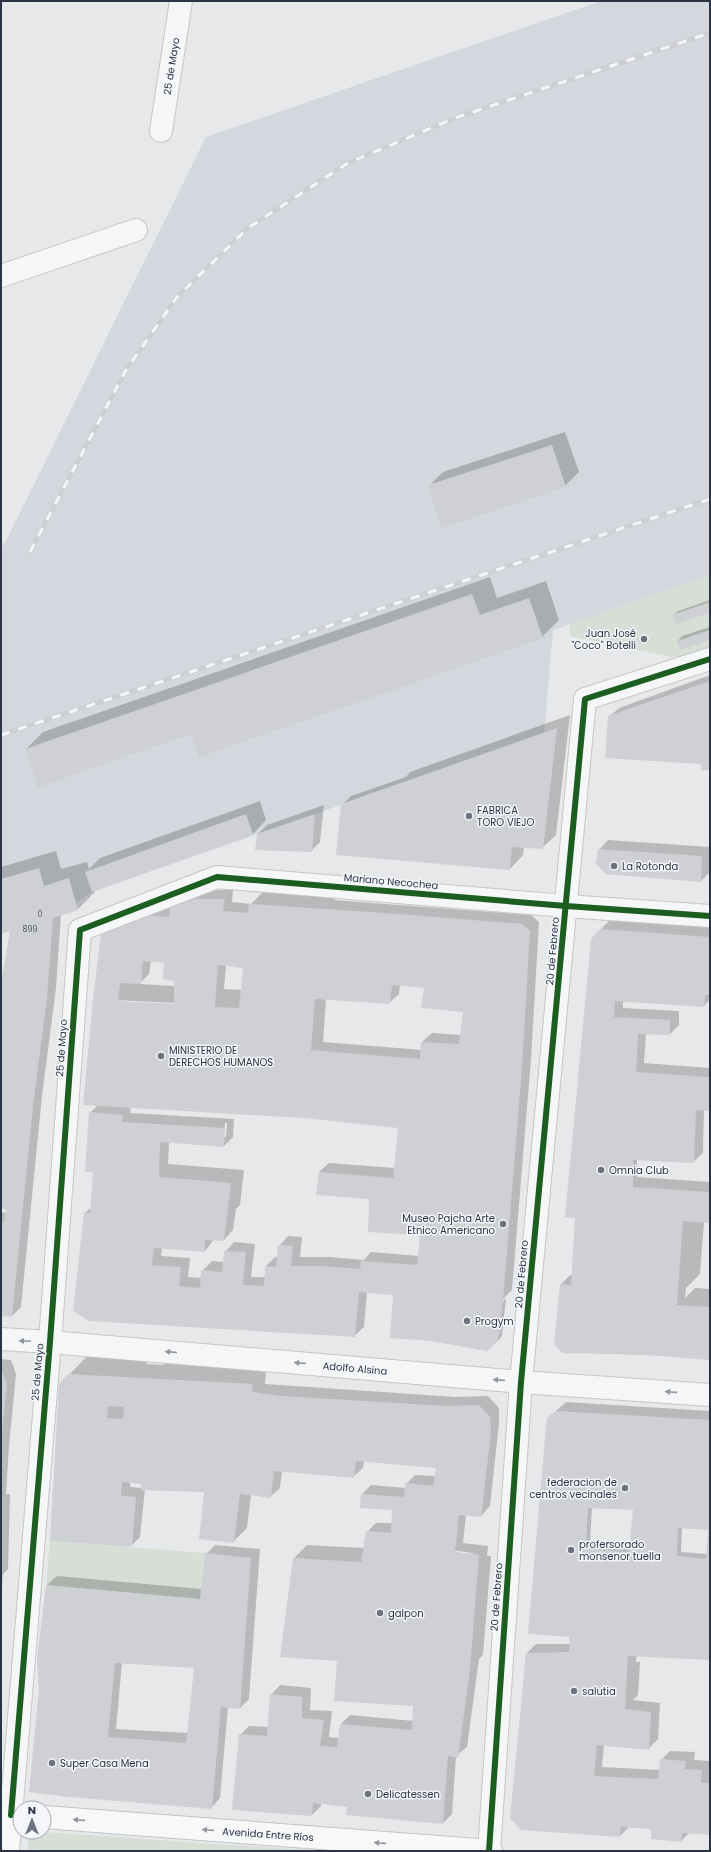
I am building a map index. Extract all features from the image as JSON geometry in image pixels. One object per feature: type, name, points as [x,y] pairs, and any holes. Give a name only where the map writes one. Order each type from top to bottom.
[{"type":"main road","name":"25 de Mayo","points":[[8,1851],[11,1815]]},
{"type":"main road","name":"Avenida Entre Ríos","points":[[52,1818],[489,1851]]},
{"type":"street","name":"25 de Mayo","points":[[161,130],[181,1]]},
{"type":"street","points":[[1,276],[136,230]]},
{"type":"street","name":"20 de Febrero","points":[[489,1851],[521,1382],[585,699],[710,659]]},
{"type":"street","name":"Mariano Necochea","points":[[80,930],[217,876],[566,906],[710,916]]},
{"type":"street","name":"25 de Mayo","points":[[11,1815],[50,1342],[80,930]]},
{"type":"street","name":"Adolfo Alsina","points":[[1,1339],[521,1382],[710,1395]]},
{"type":"shaded area","points":[[601,1],[710,1],[710,576],[553,630],[544,734],[92,892],[53,918],[1,934],[1,547],[6,541],[206,137]]},
{"type":"shaded area","points":[[710,576],[710,650],[688,657],[672,657],[570,636],[570,624]]},
{"type":"shaded area","points":[[50,1541],[205,1553],[200,1599],[46,1585]]},
{"type":"shaded area","points":[[52,1833],[318,1851],[57,1851],[28,1849],[29,1840],[52,1840]]},
{"type":"building","points":[[552,445],[566,487],[442,528],[438,520],[428,485]]},
{"type":"building","points":[[472,594],[480,615],[529,598],[543,638],[199,757],[191,734],[38,787],[25,749]]},
{"type":"building","points":[[710,602],[710,613],[676,624],[672,615]]},
{"type":"building","points":[[710,630],[710,640],[680,650],[677,641]]},
{"type":"building","points":[[710,681],[710,770],[701,770],[701,764],[605,758],[608,716]]},
{"type":"building","name":"FABRICA TORO VIEJO","points":[[557,728],[543,849],[512,847],[510,870],[336,855],[341,804]]},
{"type":"building","points":[[246,814],[253,834],[92,892],[85,872]]},
{"type":"building","points":[[315,814],[312,852],[255,850],[257,834]]},
{"type":"building","points":[[598,849],[702,856],[701,882],[606,874],[596,864]]},
{"type":"building","points":[[39,868],[44,886],[69,878],[78,910],[53,918],[47,998],[33,1106],[12,1317],[1,1316],[1,1222],[4,1222],[6,1209],[1,1209],[1,984],[10,931],[1,934],[1,879]]},
{"type":"building","points":[[195,899],[225,899],[223,911],[248,913],[249,904],[522,924],[530,931],[522,1068],[503,1301],[498,1341],[487,1351],[431,1341],[390,1338],[393,1295],[359,1292],[355,1337],[89,1321],[73,1311],[84,1213],[90,1213],[93,1172],[85,1172],[89,1112],[123,1115],[122,1122],[225,1128],[224,1147],[160,1142],[159,1177],[231,1183],[224,1241],[205,1240],[205,1252],[154,1248],[152,1265],[181,1267],[179,1286],[200,1288],[201,1270],[222,1272],[224,1251],[246,1252],[243,1285],[264,1286],[265,1266],[276,1267],[278,1245],[293,1246],[291,1266],[320,1266],[360,1269],[361,1261],[417,1265],[420,1235],[368,1232],[369,1199],[316,1195],[319,1172],[393,1178],[398,1128],[304,1118],[83,1105],[101,934],[126,920],[146,915],[169,917],[170,907]],"holes":[[[143,961],[164,963],[163,979],[174,981],[174,1004],[118,1001],[120,983],[141,984]],[[218,965],[243,968],[239,1008],[215,1007]],[[392,985],[424,988],[421,1008],[463,1012],[459,1044],[421,1042],[420,1059],[311,1050],[315,999],[390,1004]]]},
{"type":"building","points":[[600,929],[710,937],[710,995],[705,995],[704,1007],[615,1001],[614,1017],[670,1020],[670,1035],[638,1034],[636,1072],[710,1077],[710,1111],[696,1110],[694,1163],[633,1160],[633,1187],[710,1192],[710,1223],[683,1221],[677,1305],[710,1307],[710,1360],[637,1354],[562,1353],[554,1344],[560,1284],[571,1285],[575,1218],[565,1217],[591,939]]},
{"type":"building","points":[[1,1369],[7,1384],[2,1433],[1,1433]]},
{"type":"building","points":[[68,1374],[253,1384],[252,1392],[283,1396],[446,1406],[479,1405],[490,1417],[491,1433],[481,1517],[459,1515],[455,1552],[479,1555],[470,1670],[458,1758],[448,1756],[443,1824],[346,1815],[347,1807],[313,1803],[312,1816],[232,1810],[239,1734],[267,1736],[270,1694],[302,1697],[302,1718],[324,1720],[320,1746],[337,1747],[340,1724],[412,1730],[413,1706],[334,1701],[337,1661],[280,1657],[293,1558],[361,1562],[366,1531],[391,1533],[392,1510],[360,1508],[361,1494],[404,1497],[405,1483],[433,1486],[436,1468],[356,1461],[354,1478],[274,1471],[271,1498],[240,1494],[234,1543],[199,1539],[204,1492],[141,1490],[141,1484],[122,1482],[121,1496],[136,1497],[132,1547],[50,1541],[59,1384]],"holes":[[[108,1406],[124,1407],[123,1419],[107,1418]]]},
{"type":"building","points":[[556,1411],[710,1420],[710,1660],[628,1656],[625,1709],[651,1712],[649,1750],[597,1745],[594,1776],[658,1779],[660,1759],[686,1761],[685,1769],[702,1770],[701,1783],[710,1783],[710,1835],[682,1833],[681,1842],[651,1839],[651,1829],[621,1827],[620,1837],[521,1830],[510,1818],[526,1653],[569,1652],[570,1637],[528,1634],[547,1418]],"holes":[[[588,1508],[633,1510],[629,1552],[586,1549]],[[678,1528],[708,1530],[706,1559],[677,1556]]]},
{"type":"building","points":[[205,1553],[251,1558],[240,1709],[221,1707],[212,1809],[69,1797],[29,1792],[39,1690],[37,1659],[46,1585],[200,1599]],"holes":[[[115,1663],[194,1668],[186,1743],[108,1737]]]},
{"type":"railway","points":[[30,552],[126,370],[177,297],[248,228],[348,163],[455,118],[710,33]]},
{"type":"railway","points":[[1,735],[710,499]]},
{"type":"cycle path","points":[[489,1851],[521,1382],[585,699],[710,659]]},
{"type":"cycle path","points":[[11,1815],[50,1342],[80,930],[217,877],[566,906],[710,916]]},
{"type":"place","name":"Juan José \"Coco\" Botelli","points":[[644,639]]},
{"type":"place","name":"FABRICA TORO VIEJO","points":[[469,816]]},
{"type":"place","name":"La Rotonda","points":[[614,866]]},
{"type":"place","name":"MINISTERIO DE DERECHOS HUMANOS","points":[[161,1056]]},
{"type":"place","name":"Omnia Club","points":[[601,1170]]},
{"type":"place","name":"Museo Pajcha Arte Etnico Americano","points":[[503,1224]]},
{"type":"place","name":"Progym","points":[[467,1321]]},
{"type":"place","name":"federacion de centros vecinales","points":[[625,1488]]},
{"type":"place","name":"profersorado monsenor tuella","points":[[571,1550]]},
{"type":"place","name":"galpon","points":[[380,1613]]},
{"type":"place","name":"salutia","points":[[574,1691]]},
{"type":"place","name":"Super Casa Mena","points":[[52,1763]]},
{"type":"place","name":"Delicatessen","points":[[368,1794]]}]
